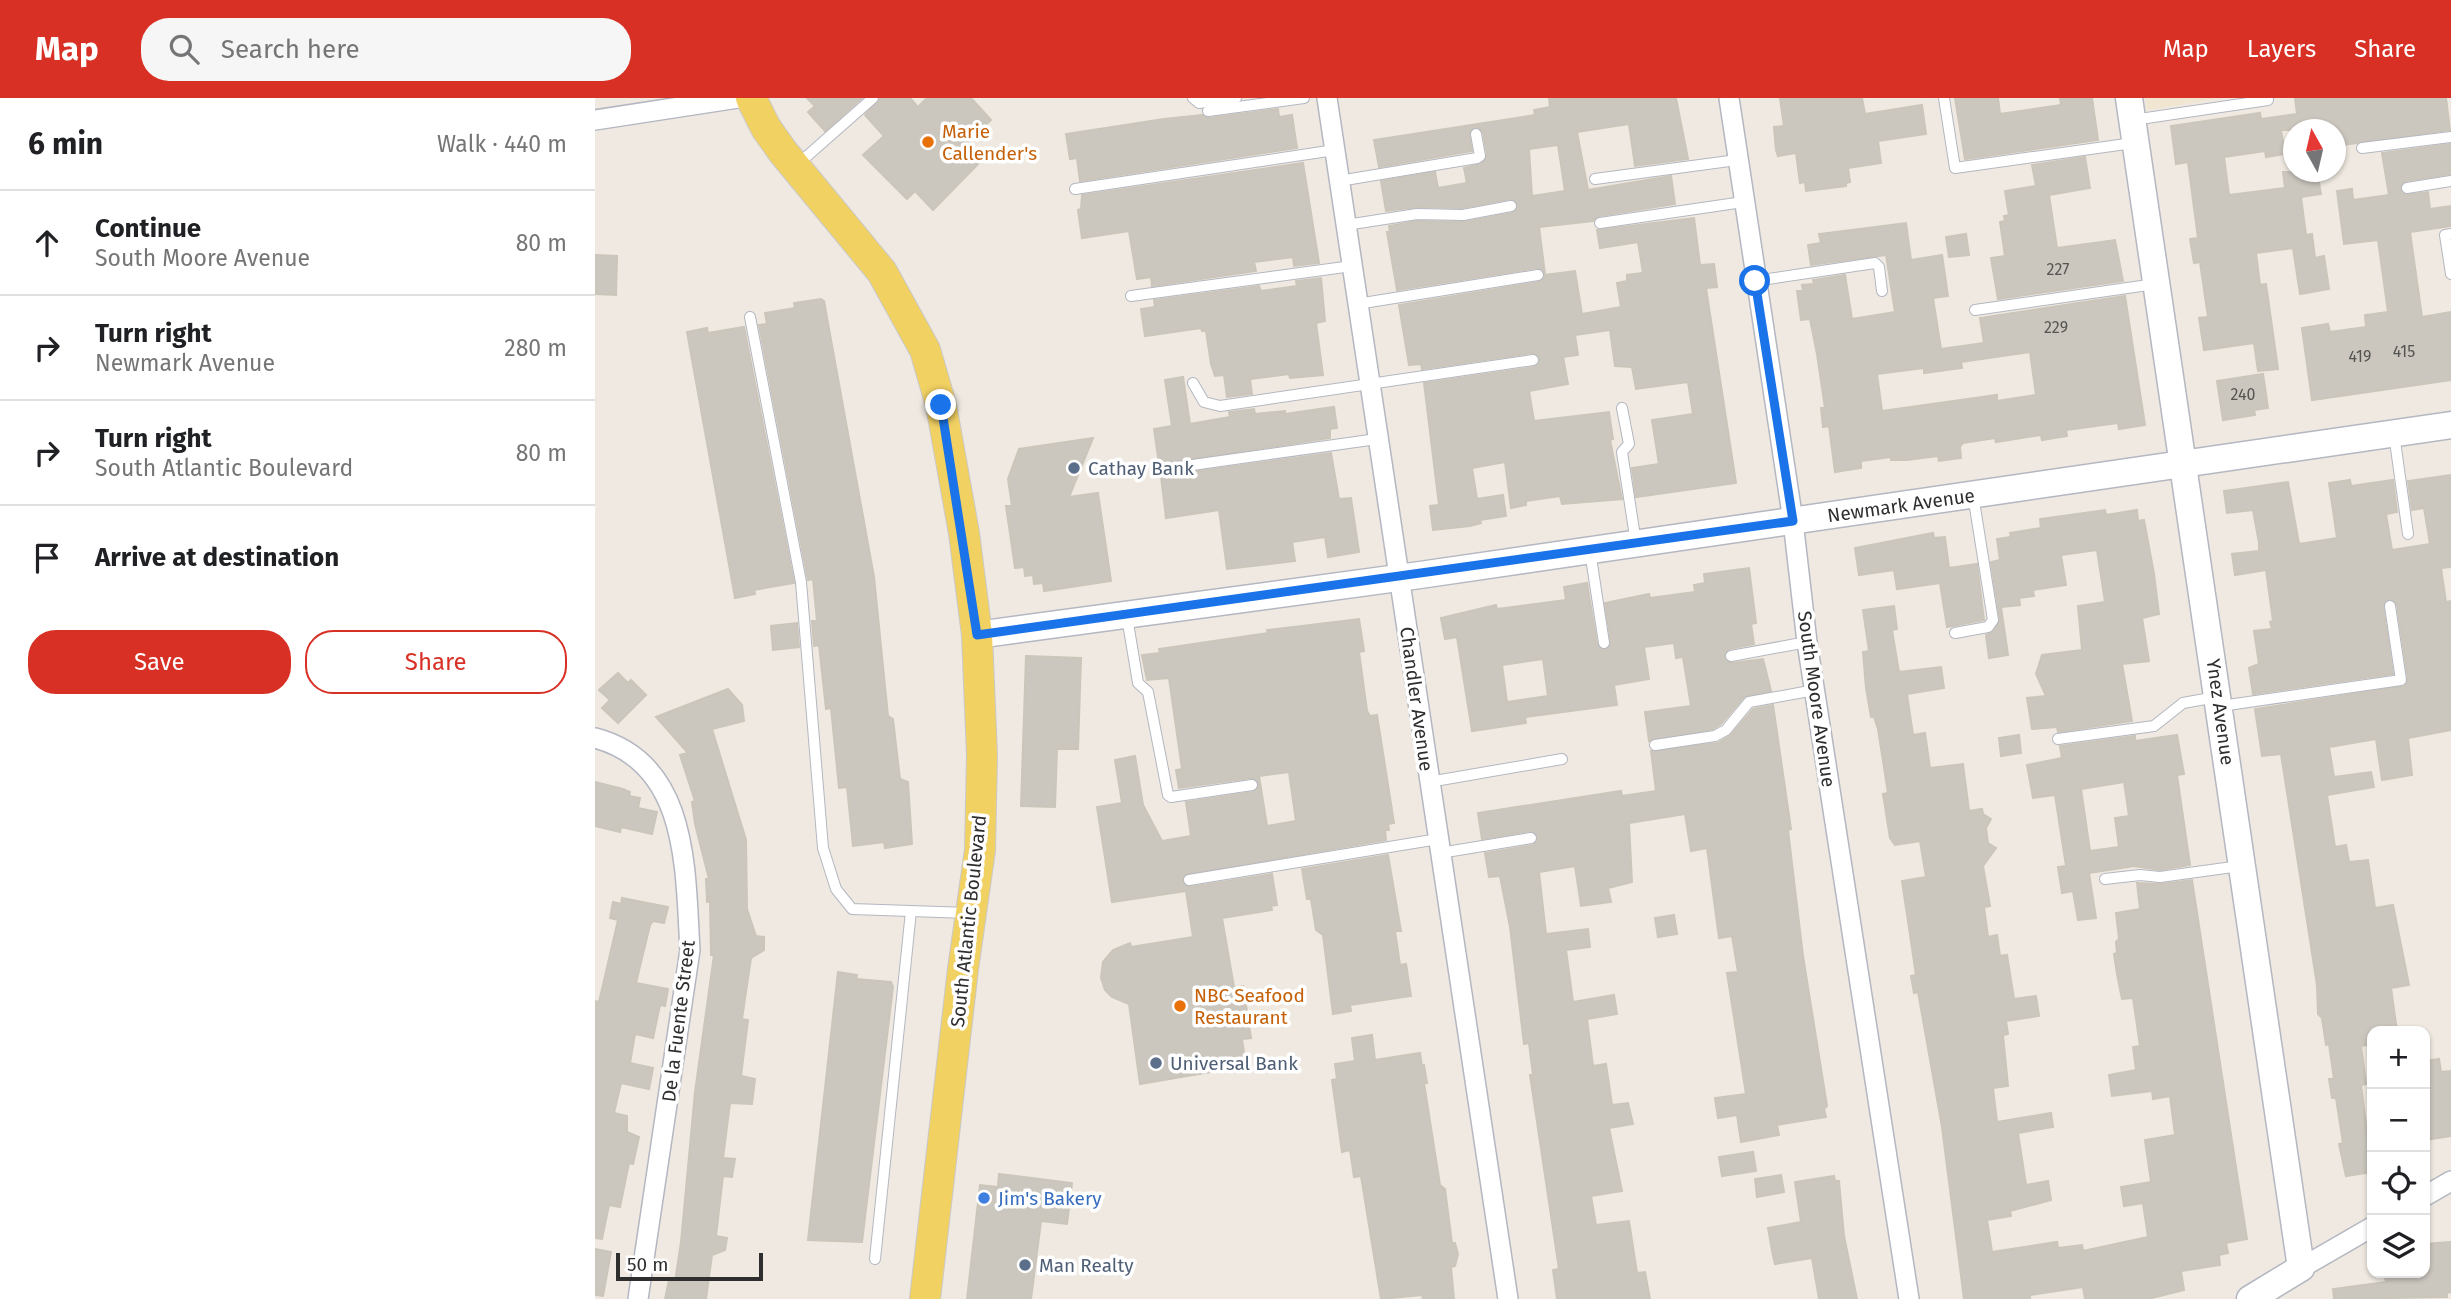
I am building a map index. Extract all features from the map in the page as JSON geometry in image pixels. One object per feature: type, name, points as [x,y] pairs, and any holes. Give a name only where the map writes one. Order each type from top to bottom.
[{"type":"main road","name":"South Atlantic Boulevard","points":[[751,98],[766,128],[882,272],[925,350],[941,405],[977,635],[982,755],[980,850],[970,913],[925,1299]]},
{"type":"street","points":[[595,120],[738,98]]},
{"type":"street","name":"Chandler Avenue","points":[[1327,98],[1508,1299]]},
{"type":"street","name":"South Moore Avenue","points":[[1729,98],[1793,521],[1807,642],[1909,1299]]},
{"type":"street","name":"Ynez Avenue","points":[[2132,120],[2301,1268]]},
{"type":"street","name":"Newmark Avenue","points":[[977,635],[1127,617],[2451,425]]},
{"type":"street","name":"De la Fuente Street","points":[[595,738],[629,752],[653,774],[668,796],[683,863],[687,907],[690,950],[638,1299]]},
{"type":"street","points":[[2430,1193],[2451,1181]]},
{"type":"street","points":[[2250,1299],[2367,1230]]},
{"type":"lane","points":[[795,166],[873,98]]},
{"type":"lane","points":[[1193,98],[1199,103],[1236,98]]},
{"type":"lane","points":[[1208,111],[1304,98]]},
{"type":"lane","points":[[1944,98],[1955,169],[2132,120],[2268,100]]},
{"type":"lane","points":[[1339,181],[1477,158],[1480,156],[1476,134]]},
{"type":"lane","points":[[2362,148],[2451,136]]},
{"type":"lane","points":[[1075,189],[1335,150]]},
{"type":"lane","points":[[1595,179],[1737,160]]},
{"type":"lane","points":[[2407,188],[2451,181]]},
{"type":"lane","points":[[1600,223],[1743,202]]},
{"type":"lane","points":[[1346,225],[1417,215],[1463,215],[1511,206]]},
{"type":"lane","points":[[2451,234],[2445,235],[2451,274]]},
{"type":"lane","points":[[1755,281],[1875,263],[1879,267],[1882,291]]},
{"type":"lane","points":[[1131,296],[1352,266]]},
{"type":"lane","points":[[1357,304],[1538,275]]},
{"type":"lane","points":[[1975,310],[2157,284]]},
{"type":"lane","points":[[750,317],[801,582],[823,848],[836,889],[852,909],[970,913]]},
{"type":"lane","points":[[1192,383],[1204,402],[1220,406],[1533,360]]},
{"type":"lane","points":[[1622,408],[1629,444],[1622,452],[1636,544]]},
{"type":"lane","points":[[2394,433],[2408,534]]},
{"type":"lane","points":[[1164,469],[1377,439]]},
{"type":"lane","points":[[1955,633],[1988,627],[1993,620],[1972,494]]},
{"type":"lane","points":[[1590,550],[1604,643]]},
{"type":"lane","points":[[2058,739],[2154,726],[2183,703],[2219,702],[2401,680],[2391,606]]},
{"type":"lane","points":[[1127,617],[1138,683],[1148,692],[1168,795],[1171,797],[1252,785]]},
{"type":"lane","points":[[1731,656],[1807,642]]},
{"type":"lane","points":[[1655,745],[1715,736],[1726,730],[1749,702],[1815,690]]},
{"type":"lane","points":[[1429,782],[1562,759]]},
{"type":"lane","points":[[1189,880],[1439,846],[1531,838]]},
{"type":"lane","points":[[2105,879],[2140,874],[2160,877],[2243,865]]},
{"type":"lane","points":[[875,1259],[911,911]]},
{"type":"shaded area","points":[[2145,98],[2224,98],[2147,110]]},
{"type":"building","points":[[807,98],[862,98],[825,131],[808,112],[815,106]]},
{"type":"building","points":[[880,98],[910,98],[918,107],[927,98],[971,98],[991,120],[968,141],[984,158],[933,210],[915,191],[907,199],[863,155],[884,136],[865,115]]},
{"type":"building","points":[[1549,98],[1676,98],[1688,159],[1635,166],[1629,124],[1577,132],[1588,190],[1671,176],[1675,204],[1599,216],[1593,221],[1539,227],[1545,274],[1537,268],[1397,290],[1387,232],[1390,232],[1389,226],[1417,221],[1464,222],[1512,213],[1518,205],[1510,199],[1462,208],[1417,207],[1386,211],[1381,181],[1435,172],[1438,188],[1467,183],[1464,168],[1481,164],[1487,155],[1483,132],[1478,127],[1469,132],[1472,151],[1379,167],[1374,140],[1535,115],[1534,110],[1550,107]],"holes":[[[1558,145],[1565,191],[1532,196],[1529,149]]]},
{"type":"building","points":[[1780,98],[1862,98],[1865,114],[1922,105],[1926,134],[1878,141],[1881,163],[1848,168],[1850,182],[1846,183],[1846,186],[1806,191],[1805,182],[1800,183],[1796,153],[1778,156],[1776,150],[1774,127],[1784,126]]},
{"type":"building","points":[[1955,98],[1998,98],[2000,114],[2061,105],[2060,98],[2092,98],[2098,140],[1965,159]]},
{"type":"building","points":[[2295,98],[2446,98],[2450,130],[2346,144],[2346,119],[2283,119],[2283,154],[2266,157],[2265,151],[2224,157],[2229,195],[2285,188],[2284,182],[2319,182],[2321,194],[2301,197],[2306,235],[2312,234],[2315,258],[2324,256],[2329,289],[2300,294],[2293,248],[2256,253],[2260,285],[2266,284],[2278,369],[2258,371],[2254,343],[2204,350],[2199,318],[2208,317],[2200,262],[2194,263],[2190,239],[2198,238],[2188,162],[2176,164],[2171,126],[2260,113],[2261,119],[2297,114]]},
{"type":"building","points":[[1278,109],[1279,117],[1292,115],[1297,148],[1080,181],[1077,158],[1070,159],[1066,134],[1164,119],[1202,115],[1209,118]]},
{"type":"building","points":[[2451,144],[2451,174],[2406,181],[2400,188],[2405,195],[2428,192],[2430,209],[2451,206],[2451,226],[2410,232],[2422,317],[2451,312],[2451,380],[2312,400],[2302,328],[2328,324],[2330,332],[2366,327],[2365,315],[2388,312],[2378,240],[2344,244],[2337,191],[2352,189],[2353,200],[2389,195],[2382,153]]},
{"type":"building","points":[[2085,157],[2090,188],[2049,195],[2057,248],[2115,240],[2123,281],[1998,299],[1991,258],[2005,256],[2000,222],[2005,221],[2004,216],[2009,215],[2005,191],[2036,186],[2032,165]]},
{"type":"building","points":[[1303,163],[1319,263],[1294,266],[1293,257],[1254,262],[1256,271],[1152,286],[1151,277],[1137,279],[1129,231],[1082,238],[1078,210],[1081,209],[1082,195]]},
{"type":"building","points":[[1694,218],[1700,265],[1714,264],[1717,287],[1706,288],[1736,483],[1636,497],[1632,468],[1659,464],[1652,420],[1693,414],[1688,382],[1636,389],[1632,367],[1615,366],[1610,330],[1575,335],[1578,355],[1563,357],[1568,384],[1529,391],[1534,421],[1609,412],[1613,439],[1610,440],[1622,499],[1562,504],[1560,496],[1526,501],[1526,505],[1511,508],[1505,462],[1472,468],[1477,499],[1503,495],[1506,516],[1480,520],[1481,523],[1470,526],[1433,530],[1430,506],[1439,505],[1424,383],[1534,367],[1540,358],[1532,353],[1422,369],[1421,364],[1409,365],[1399,305],[1539,282],[1545,275],[1575,271],[1582,314],[1621,307],[1617,283],[1627,281],[1627,275],[1643,273],[1638,242],[1600,248],[1597,230]]},
{"type":"building","points":[[1906,223],[1911,260],[1942,255],[1948,296],[1933,298],[1941,349],[1984,343],[1980,318],[2125,296],[2145,425],[2119,429],[2118,423],[2066,430],[2067,436],[2042,440],[2041,435],[1996,442],[1995,438],[1963,443],[1960,447],[1961,458],[1939,461],[1938,456],[1907,460],[1891,460],[1891,457],[1861,461],[1861,468],[1835,472],[1829,426],[1823,427],[1821,408],[1825,408],[1810,319],[1801,320],[1797,291],[1803,291],[1802,285],[1814,284],[1813,280],[1845,275],[1852,319],[1895,312],[1886,255],[1811,265],[1808,245],[1821,243],[1819,234]],"holes":[[[2030,352],[2036,395],[1997,401],[1997,395],[1882,411],[1877,374],[1924,368],[1924,373],[1962,368],[1961,362]]]},
{"type":"building","points":[[1966,234],[1969,255],[1949,257],[1946,237]]},
{"type":"building","points":[[595,255],[617,256],[616,295],[595,294]]},
{"type":"building","points":[[1321,278],[1325,321],[1316,323],[1323,375],[1290,378],[1289,374],[1250,379],[1252,394],[1227,397],[1224,375],[1215,376],[1211,364],[1206,331],[1201,328],[1145,336],[1141,309],[1155,307],[1154,300],[1259,286],[1261,291],[1297,286],[1296,281]]},
{"type":"building","points":[[821,299],[824,301],[874,577],[888,716],[893,719],[900,779],[908,782],[912,844],[885,848],[884,842],[853,846],[847,787],[839,788],[831,708],[826,709],[819,645],[814,646],[812,621],[817,621],[813,579],[808,580],[759,325],[767,324],[765,313],[795,308],[794,303]]},
{"type":"building","points":[[744,327],[794,583],[754,590],[755,594],[735,598],[687,332],[707,328],[708,333]]},
{"type":"building","points":[[2263,374],[2268,408],[2254,410],[2255,415],[2223,420],[2217,381]]},
{"type":"building","points":[[1183,377],[1190,424],[1230,417],[1229,412],[1254,409],[1255,414],[1285,411],[1285,414],[1334,407],[1337,428],[1330,429],[1330,438],[1159,464],[1154,429],[1172,426],[1165,380]]},
{"type":"building","points":[[1093,438],[1069,497],[1098,493],[1111,581],[1044,591],[1043,583],[1034,584],[1033,575],[1025,576],[1024,567],[1015,568],[1006,506],[1012,506],[1008,479],[1019,449]]},
{"type":"building","points":[[1331,453],[1339,499],[1351,498],[1359,552],[1328,557],[1325,537],[1292,542],[1295,561],[1227,569],[1219,510],[1166,518],[1161,476]]},
{"type":"building","points":[[2451,475],[2451,567],[2441,568],[2446,602],[2451,601],[2451,730],[2408,738],[2412,775],[2382,780],[2376,739],[2329,747],[2334,777],[2371,772],[2374,787],[2327,795],[2335,847],[2346,845],[2349,862],[2368,860],[2375,908],[2393,905],[2409,985],[2391,988],[2396,1026],[2367,1026],[2367,1045],[2361,1046],[2366,1084],[2361,1085],[2367,1132],[2367,1173],[2346,1176],[2339,1144],[2343,1143],[2336,1098],[2332,1098],[2329,1079],[2334,1079],[2329,1044],[2326,1045],[2322,1018],[2318,1014],[2317,985],[2281,754],[2262,756],[2255,709],[2405,686],[2408,679],[2397,605],[2390,599],[2383,606],[2393,674],[2253,694],[2249,668],[2259,664],[2254,631],[2272,629],[2270,622],[2273,621],[2266,570],[2235,575],[2232,554],[2259,551],[2259,543],[2253,510],[2227,513],[2224,491],[2288,482],[2299,544],[2337,538],[2329,483],[2350,480],[2351,486],[2393,480],[2397,512],[2386,514],[2392,550],[2430,544],[2424,508],[2412,510],[2408,481]]},
{"type":"building","points":[[2105,510],[2106,515],[2137,510],[2138,521],[2144,520],[2154,574],[2159,614],[2142,618],[2149,661],[2122,664],[2132,721],[2058,732],[2057,727],[2032,729],[2027,698],[2046,696],[2036,674],[2042,655],[2082,650],[2078,606],[2105,602],[2097,550],[2061,555],[2066,585],[2033,590],[2034,596],[2019,598],[2020,605],[2001,607],[2008,655],[1989,658],[1986,635],[1994,631],[2000,620],[1991,562],[2000,560],[1997,539],[2011,537],[2010,533],[2041,528],[2040,519]]},
{"type":"building","points":[[1933,533],[1934,538],[1945,537],[1949,568],[1977,564],[1984,620],[1947,627],[1940,583],[1897,589],[1894,570],[1859,575],[1855,548]]},
{"type":"building","points":[[1749,568],[1756,623],[1751,624],[1754,644],[1729,649],[1724,657],[1732,663],[1763,659],[1771,691],[1744,697],[1721,724],[1713,729],[1649,741],[1645,712],[1691,706],[1683,657],[1676,658],[1674,643],[1644,647],[1649,679],[1614,685],[1617,705],[1525,717],[1526,723],[1472,731],[1457,637],[1445,639],[1441,618],[1496,605],[1497,609],[1566,600],[1564,587],[1587,583],[1597,644],[1606,650],[1611,643],[1605,603],[1649,594],[1650,598],[1695,592],[1694,585],[1705,583],[1704,574]],"holes":[[[1543,659],[1548,696],[1507,702],[1502,665]]]},
{"type":"building","points":[[1894,606],[1897,629],[1892,630],[1899,672],[1941,667],[1944,688],[1907,694],[1913,735],[1925,733],[1930,768],[1963,764],[1969,811],[1982,809],[1983,814],[1991,819],[1986,828],[1988,843],[1996,848],[1983,866],[1990,906],[1984,907],[1988,937],[1997,935],[2000,956],[2007,955],[2014,999],[2036,996],[2039,1016],[2006,1021],[2008,1034],[2003,1035],[2008,1086],[1993,1088],[1997,1122],[2051,1113],[2053,1127],[2018,1133],[2026,1185],[2048,1181],[2051,1200],[2010,1211],[2011,1216],[1987,1220],[1992,1252],[2057,1242],[2058,1248],[2082,1245],[2083,1251],[2148,1237],[2143,1203],[2124,1206],[2121,1187],[2151,1182],[2145,1140],[2175,1135],[2170,1096],[2153,1099],[2152,1091],[2112,1096],[2109,1075],[2136,1070],[2133,1047],[2140,1046],[2133,998],[2122,999],[2117,974],[2114,954],[2117,953],[2116,942],[2119,939],[2116,913],[2140,909],[2137,883],[2161,884],[2192,880],[2247,1239],[2226,1243],[2228,1253],[2219,1255],[2220,1265],[2181,1271],[2184,1290],[2148,1299],[2085,1299],[2083,1287],[2030,1295],[2030,1299],[1964,1299],[1942,1127],[1918,992],[1914,993],[1911,976],[1916,975],[1902,881],[1926,877],[1920,841],[1895,845],[1890,838],[1883,794],[1888,793],[1878,729],[1874,717],[1871,717],[1866,688],[1863,652],[1869,651],[1863,610]]},
{"type":"building","points":[[1359,619],[1364,651],[1359,652],[1367,711],[1370,716],[1377,715],[1394,823],[1388,824],[1389,830],[1385,830],[1386,840],[1184,875],[1182,882],[1190,887],[1272,874],[1277,905],[1271,906],[1272,910],[1222,918],[1234,987],[1243,986],[1251,1038],[1242,1039],[1246,1066],[1140,1084],[1129,1004],[1112,997],[1105,990],[1101,978],[1103,962],[1113,950],[1130,943],[1131,947],[1193,937],[1186,891],[1112,902],[1097,807],[1122,803],[1115,760],[1135,756],[1143,805],[1162,841],[1191,836],[1186,802],[1253,792],[1259,785],[1251,778],[1179,788],[1176,770],[1182,769],[1169,678],[1147,680],[1142,655],[1160,653],[1159,649],[1268,633],[1267,630]],"holes":[[[1289,772],[1296,821],[1267,826],[1259,776]]]},
{"type":"building","points":[[797,623],[799,647],[773,650],[771,626]]},
{"type":"building","points":[[1026,656],[1081,658],[1078,749],[1057,749],[1055,807],[1021,806]]},
{"type":"building","points":[[618,673],[628,683],[631,680],[646,695],[618,723],[602,708],[610,700],[599,690]]},
{"type":"building","points":[[728,689],[742,705],[744,721],[712,729],[746,840],[747,909],[756,936],[764,937],[764,950],[751,958],[742,1019],[748,1020],[741,1076],[755,1079],[752,1104],[730,1103],[723,1158],[735,1159],[732,1177],[723,1176],[716,1236],[727,1238],[725,1250],[712,1255],[706,1299],[665,1299],[669,1280],[675,1282],[681,1242],[695,1092],[714,955],[711,955],[710,901],[707,902],[706,879],[709,879],[695,824],[692,802],[695,801],[680,755],[688,753],[656,717]]},
{"type":"building","points":[[1773,705],[1791,829],[1788,830],[1803,956],[1827,1106],[1824,1109],[1826,1117],[1777,1125],[1779,1135],[1741,1142],[1737,1115],[1718,1118],[1715,1098],[1746,1094],[1727,973],[1738,972],[1732,936],[1719,938],[1707,848],[1691,851],[1685,814],[1629,823],[1632,882],[1608,888],[1611,902],[1581,906],[1575,866],[1539,872],[1546,934],[1588,929],[1590,947],[1566,950],[1573,1002],[1614,995],[1617,1014],[1587,1019],[1593,1066],[1606,1064],[1612,1105],[1628,1103],[1633,1124],[1609,1128],[1622,1191],[1591,1196],[1596,1225],[1629,1221],[1637,1273],[1645,1272],[1650,1299],[1557,1299],[1553,1270],[1559,1269],[1530,1075],[1533,1075],[1529,1043],[1524,1044],[1510,927],[1500,876],[1489,877],[1485,853],[1533,845],[1538,836],[1530,831],[1482,839],[1478,813],[1621,791],[1622,796],[1656,791],[1651,751],[1718,743],[1731,735],[1753,709]]},
{"type":"building","points":[[2019,735],[2021,753],[2001,756],[1999,738]]},
{"type":"building","points":[[2177,735],[2184,774],[2177,775],[2190,865],[2160,870],[2134,866],[2089,873],[2096,918],[2078,920],[2073,891],[2062,893],[2058,867],[2066,866],[2055,795],[2033,798],[2027,765],[2062,758],[2060,746],[2135,736],[2135,741]],"holes":[[[2124,782],[2129,816],[2115,818],[2119,847],[2090,851],[2081,789]]]},
{"type":"building","points":[[595,782],[630,792],[629,796],[640,798],[638,808],[657,812],[652,834],[621,827],[620,832],[595,826]]},
{"type":"building","points":[[1388,855],[1401,931],[1395,931],[1400,965],[1406,964],[1411,996],[1350,1005],[1351,1011],[1333,1014],[1323,935],[1316,930],[1302,869]]},
{"type":"building","points":[[622,898],[668,907],[664,923],[653,921],[650,925],[636,983],[668,989],[665,1006],[660,1005],[653,1038],[635,1034],[630,1063],[653,1068],[649,1089],[621,1083],[614,1113],[627,1116],[627,1132],[639,1137],[633,1164],[629,1163],[620,1207],[609,1205],[602,1239],[595,1238],[595,1001],[599,1002],[618,920],[610,918],[613,902],[621,904]]},
{"type":"building","points":[[1674,915],[1677,934],[1658,937],[1655,918]]},
{"type":"building","points":[[838,972],[857,975],[856,979],[891,982],[893,987],[862,1242],[808,1240]]},
{"type":"building","points":[[1372,1035],[1375,1060],[1420,1053],[1422,1066],[1424,1065],[1427,1083],[1424,1083],[1440,1185],[1445,1189],[1452,1243],[1455,1243],[1458,1254],[1455,1266],[1451,1267],[1454,1299],[1423,1299],[1422,1295],[1381,1299],[1361,1176],[1354,1177],[1350,1150],[1342,1152],[1332,1080],[1337,1079],[1335,1064],[1355,1061],[1352,1038]]},
{"type":"building","points":[[2439,1059],[2441,1072],[2451,1071],[2451,1136],[2430,1139],[2430,1089],[2430,1060]]},
{"type":"building","points":[[1753,1152],[1756,1171],[1722,1176],[1719,1157]]},
{"type":"building","points":[[999,1174],[1072,1183],[1067,1224],[1041,1221],[1031,1299],[967,1299],[980,1185],[998,1187]]},
{"type":"building","points":[[1781,1175],[1784,1192],[1757,1197],[1755,1179]]},
{"type":"building","points":[[1834,1176],[1835,1181],[1839,1181],[1844,1236],[1857,1299],[1819,1299],[1812,1258],[1775,1264],[1773,1256],[1768,1228],[1801,1222],[1795,1182]]},
{"type":"building","points":[[2451,1242],[2451,1292],[2447,1293],[2447,1297],[2334,1299],[2333,1289],[2386,1282],[2385,1278],[2430,1278],[2430,1244]]},
{"type":"building","points":[[595,1249],[611,1252],[603,1296],[595,1295]]},
{"type":"place","name":"Marie Callender's","points":[[928,142]]},
{"type":"place","name":"Cathay Bank","points":[[1074,468]]},
{"type":"place","name":"NBC Seafood Restaurant","points":[[1180,1006]]},
{"type":"place","name":"Universal Bank","points":[[1156,1063]]},
{"type":"place","name":"Jim's Bakery","points":[[984,1198]]},
{"type":"place","name":"Man Realty","points":[[1025,1265]]},
{"type":"route","points":[[941,405],[964,533],[977,635],[1009,633],[1793,521],[1755,281]]}]
